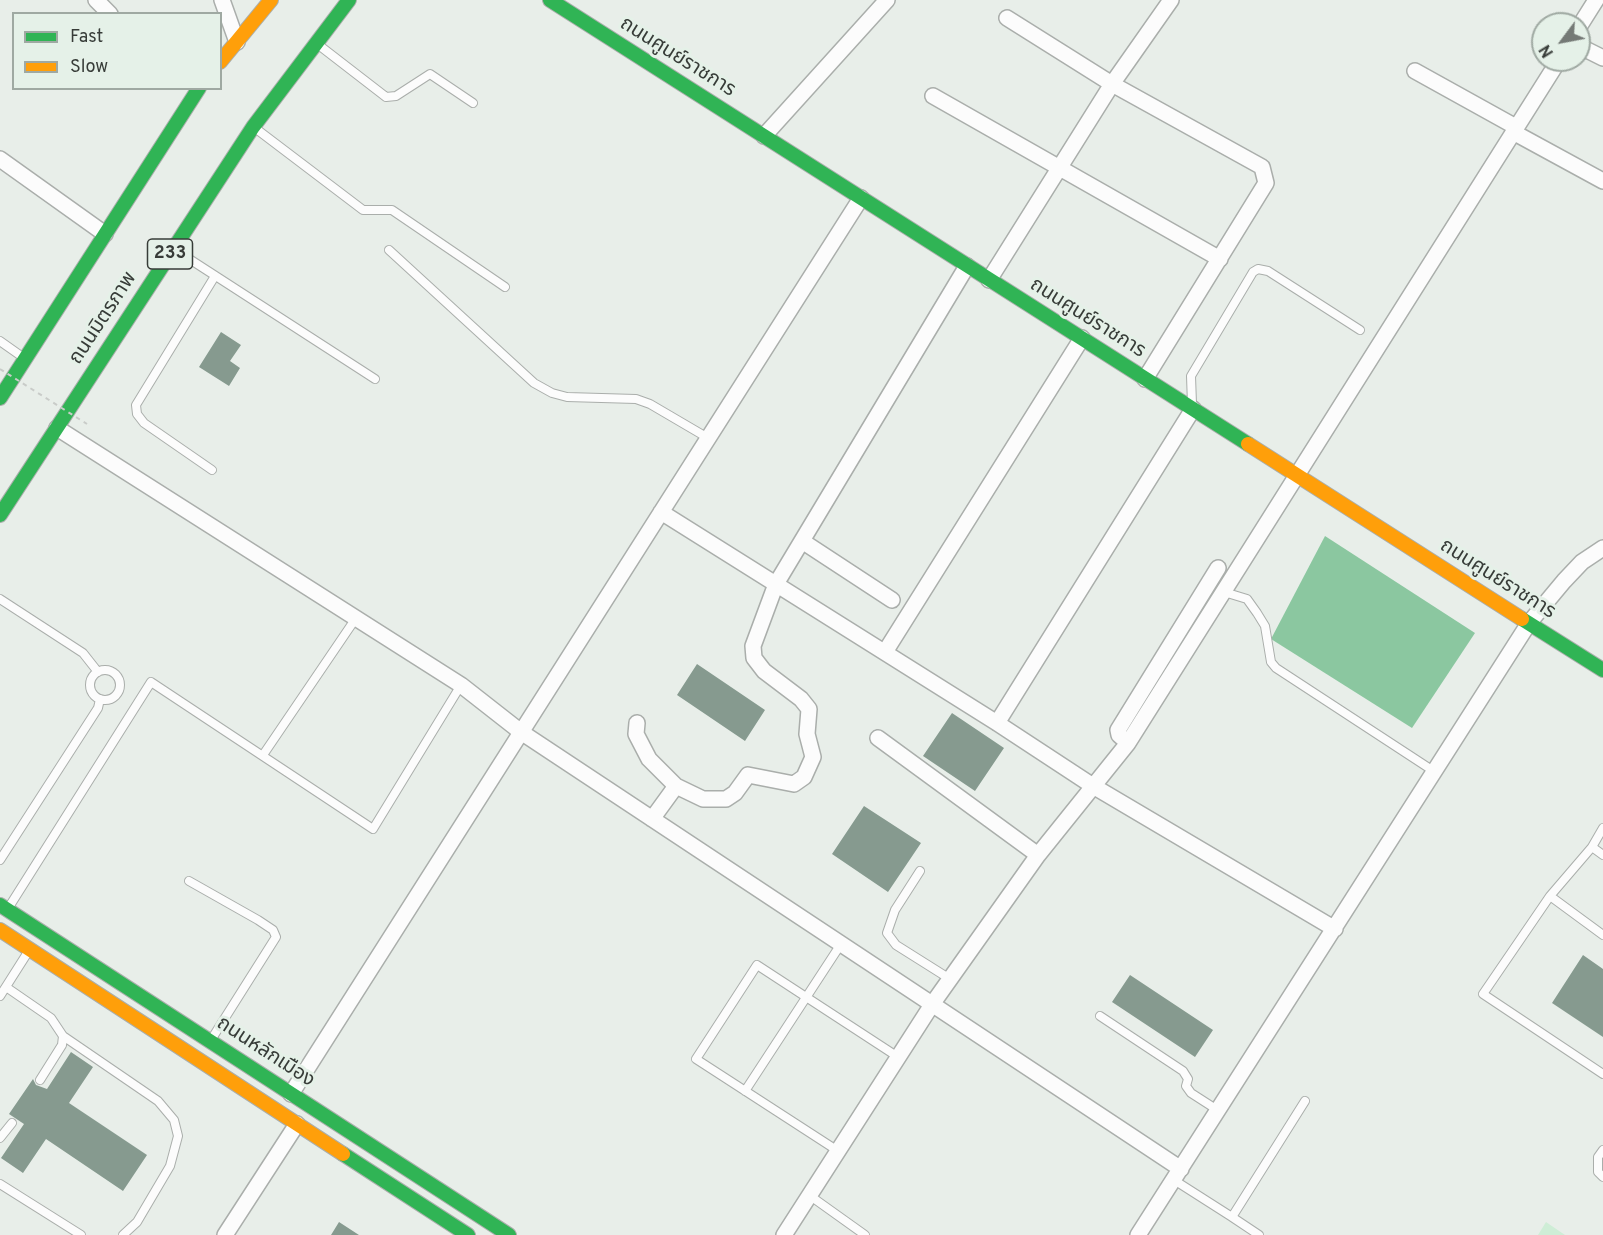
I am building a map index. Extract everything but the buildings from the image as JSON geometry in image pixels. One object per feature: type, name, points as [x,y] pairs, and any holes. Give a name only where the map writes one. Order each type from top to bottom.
[{"type":"street","points":[[96,0],[108,12]]},
{"type":"street","points":[[222,0],[237,42]]},
{"type":"street","points":[[222,60],[271,0]]},
{"type":"street","name":"ถนนมิตรภาพ","points":[[0,515],[253,127],[349,0]]},
{"type":"street","name":"ถนนศูนย์ราชการ","points":[[550,0],[1603,670]]},
{"type":"street","points":[[764,136],[887,0]]},
{"type":"street","points":[[989,280],[1112,84],[1171,0]]},
{"type":"street","points":[[1007,18],[1112,84],[1262,167],[1266,183],[1145,379]]},
{"type":"street","points":[[1415,70],[1603,181]]},
{"type":"street","points":[[784,1235],[933,1003],[1038,855],[1128,743],[1551,72]]},
{"type":"street","points":[[0,398],[193,91]]},
{"type":"street","points":[[933,96],[1220,258]]},
{"type":"street","points":[[0,159],[105,234]]},
{"type":"street","points":[[225,1235],[297,1124],[291,1094],[861,198]]},
{"type":"street","points":[[637,723],[636,734],[649,759],[676,786],[703,799],[717,801],[735,793],[748,775],[794,784],[804,777],[813,757],[807,734],[809,709],[801,699],[764,671],[754,658],[753,646],[776,584],[967,266]]},
{"type":"street","points":[[885,652],[1082,339]]},
{"type":"street","points":[[998,723],[1192,409]]},
{"type":"street","points":[[57,428],[461,685],[521,732],[933,1003],[1178,1174]]},
{"type":"street","points":[[661,512],[998,723],[1093,786],[1335,929]]},
{"type":"street","points":[[802,541],[892,600]]},
{"type":"street","points":[[1138,1235],[1529,623],[1582,562],[1603,548]]},
{"type":"street","points":[[1128,743],[1119,735],[1118,730],[1218,568]]},
{"type":"street","points":[[878,738],[1038,855]]},
{"type":"street","points":[[652,819],[676,786]]},
{"type":"street","name":"ถนนหลักเมือง","points":[[4,907],[509,1235]]},
{"type":"street","points":[[0,930],[468,1235]]},
{"type":"lane","points":[[316,43],[386,97],[396,96],[430,74],[473,103]]},
{"type":"lane","points":[[253,127],[363,210],[392,210],[505,287]]},
{"type":"lane","points":[[173,249],[375,379]]},
{"type":"lane","points":[[389,250],[534,383],[552,393],[567,397],[636,399],[650,404],[708,438]]},
{"type":"lane","points":[[1192,409],[1191,376],[1253,272],[1258,269],[1268,271],[1360,330]]},
{"type":"lane","points":[[212,470],[144,423],[137,414],[136,405],[215,276]]},
{"type":"lane","points":[[0,340],[25,358]]},
{"type":"lane","points":[[1224,592],[1247,599],[1257,613],[1265,626],[1271,662],[1276,668],[1435,772]]},
{"type":"lane","points":[[0,599],[83,653],[98,672]]},
{"type":"lane","points":[[263,755],[356,618]]},
{"type":"lane","points":[[98,672],[112,672],[119,682],[116,695],[108,700],[100,699],[93,694],[90,684],[98,672]]},
{"type":"lane","points":[[4,907],[151,682],[373,829],[461,685]]},
{"type":"lane","points":[[0,861],[98,708],[100,699]]},
{"type":"lane","points":[[1603,828],[1592,847],[1550,896],[1483,994],[1603,1074]]},
{"type":"lane","points":[[1592,847],[1603,855]]},
{"type":"lane","points":[[920,871],[895,910],[887,933],[896,945],[950,979]]},
{"type":"lane","points":[[189,880],[258,920],[273,930],[276,937],[210,1041]]},
{"type":"lane","points":[[1550,896],[1603,935]]},
{"type":"lane","points":[[745,1091],[841,944]]},
{"type":"lane","points":[[0,996],[29,950]]},
{"type":"lane","points":[[838,1151],[696,1059],[757,965],[898,1057]]},
{"type":"lane","points":[[6,987],[51,1018],[63,1036],[158,1101],[174,1120],[178,1136],[170,1166],[137,1222],[123,1235]]},
{"type":"lane","points":[[1100,1016],[1183,1071],[1188,1079],[1186,1086],[1191,1093],[1219,1111]]},
{"type":"lane","points":[[40,1080],[62,1045],[63,1036]]},
{"type":"lane","points":[[1232,1216],[1305,1101]]},
{"type":"lane","points":[[0,1138],[12,1123]]},
{"type":"lane","points":[[1603,1150],[1598,1157],[1598,1172],[1603,1178]]},
{"type":"lane","points":[[1178,1174],[1259,1235]]},
{"type":"lane","points":[[0,1184],[81,1235]]},
{"type":"lane","points":[[809,1195],[865,1235]]},
{"type":"path","points":[[0,369],[87,424]]},
{"type":"shaded area","points":[[1325,536],[1475,633],[1412,728],[1271,639]]},
{"type":"shaded area","points":[[1546,1222],[1565,1235],[1538,1235]]},
{"type":"traffic: fast","points":[[0,515],[253,127],[349,0]]},
{"type":"traffic: fast","points":[[550,0],[1248,444]]},
{"type":"traffic: fast","points":[[0,398],[198,90]]},
{"type":"traffic: fast","points":[[1522,619],[1603,670]]},
{"type":"traffic: fast","points":[[0,905],[509,1235]]},
{"type":"traffic: fast","points":[[343,1154],[468,1235]]},
{"type":"traffic: slow","points":[[222,60],[271,0]]},
{"type":"traffic: slow","points":[[1248,444],[1522,619]]},
{"type":"traffic: slow","points":[[0,930],[343,1154]]}]
